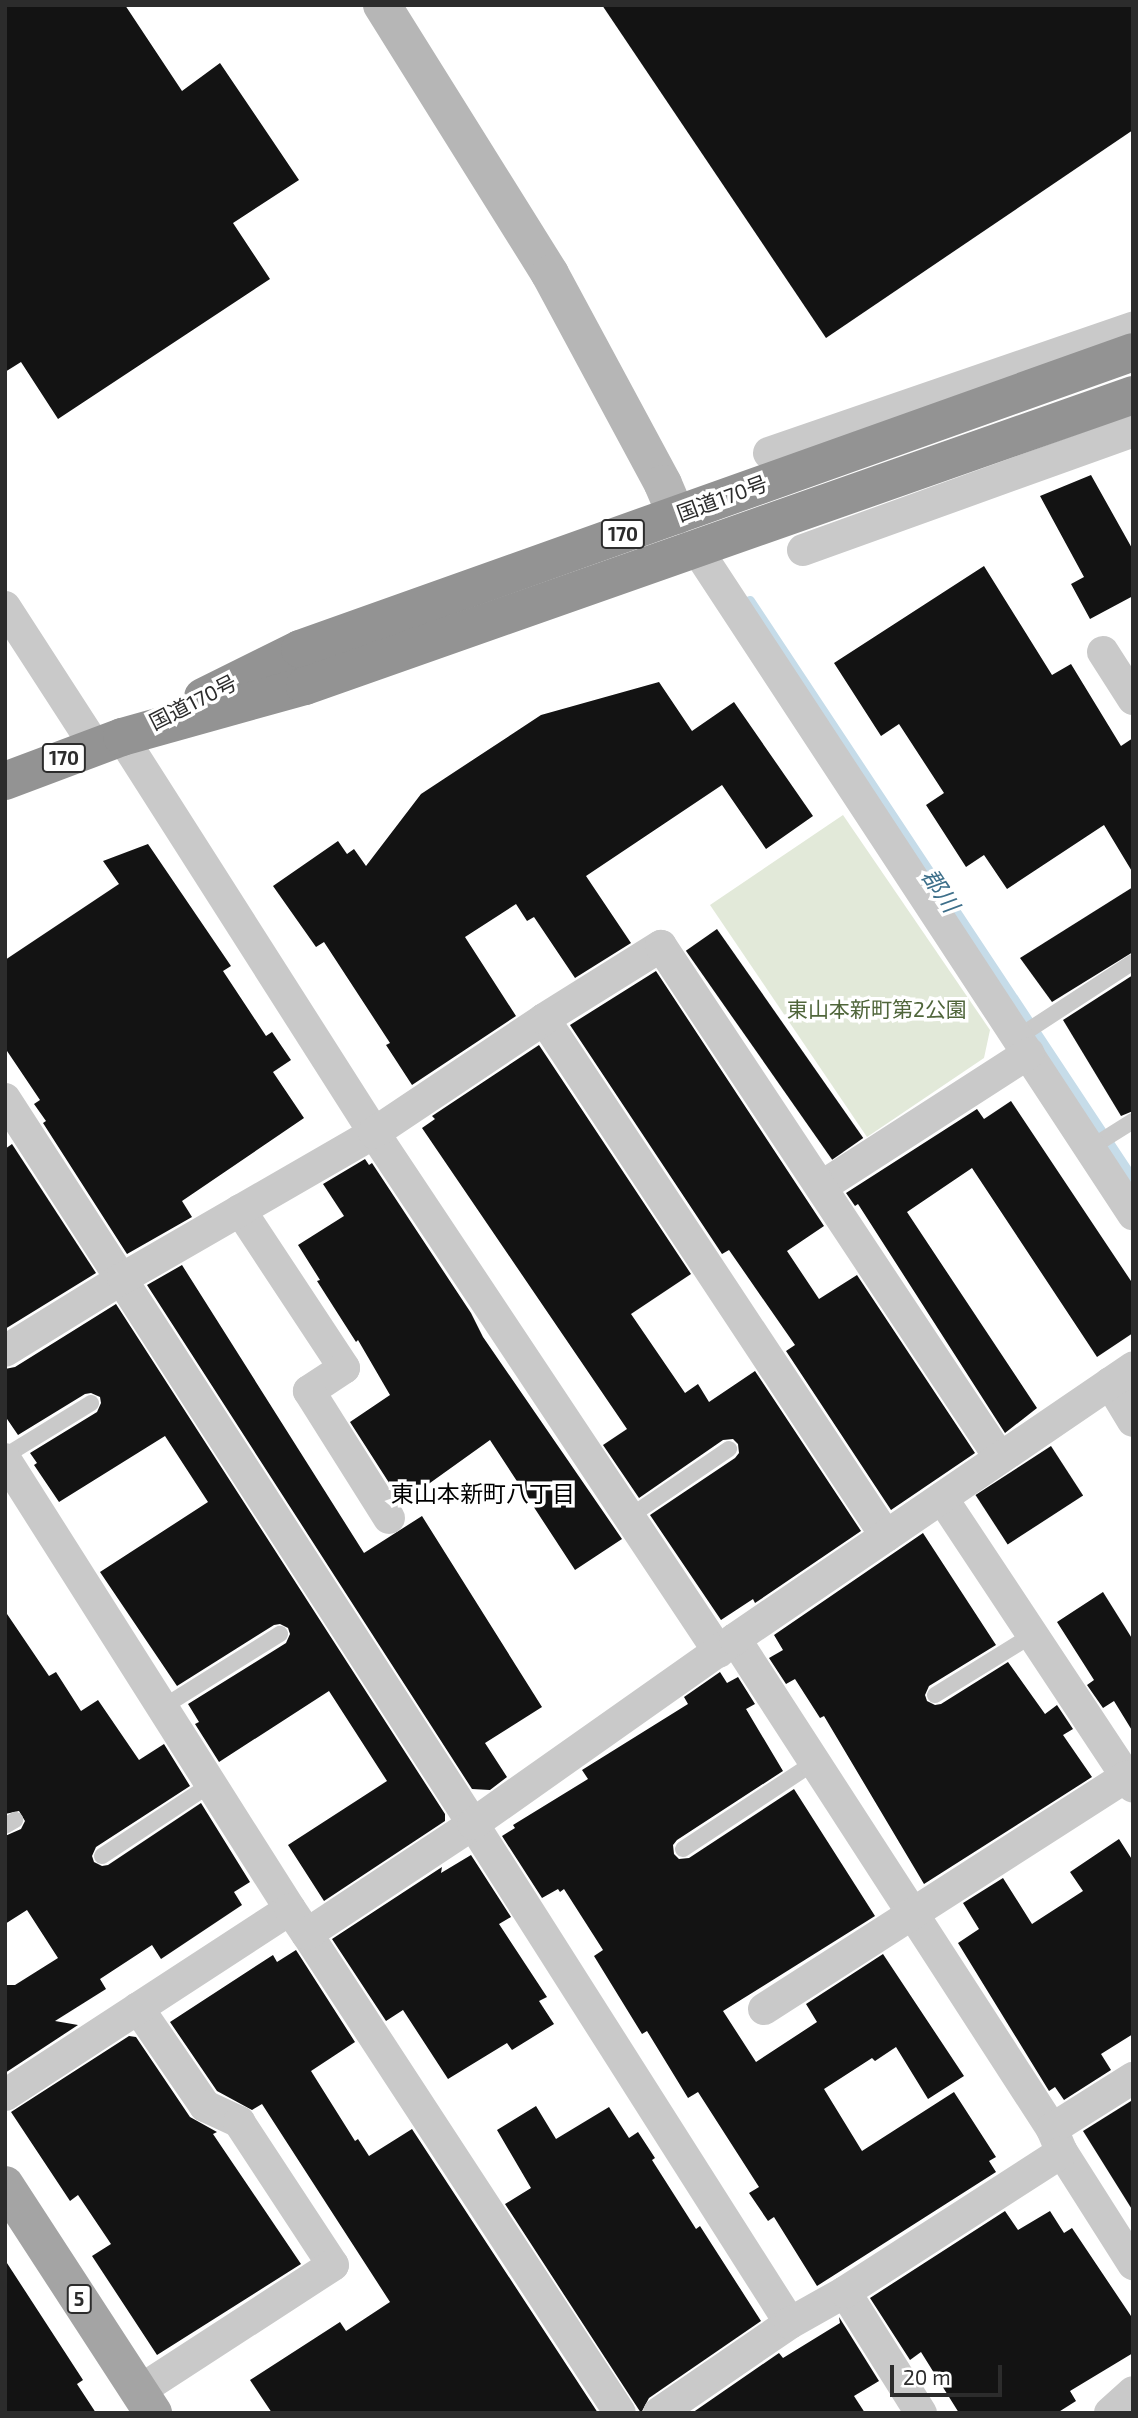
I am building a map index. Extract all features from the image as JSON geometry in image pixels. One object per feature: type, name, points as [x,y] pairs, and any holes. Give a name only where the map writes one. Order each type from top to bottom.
[{"type":"highway","name":"国道170号","points":[[109,742],[300,649],[1133,352]]},
{"type":"highway","name":"国道170号","points":[[5,781],[109,742],[305,687],[1133,395]]},
{"type":"main road","name":"5","points":[[5,2185],[146,2402]]},
{"type":"street","points":[[382,5],[550,274],[676,515]]},
{"type":"street","points":[[769,453],[1133,328]]},
{"type":"street","points":[[803,550],[1133,431]]},
{"type":"street","points":[[696,548],[1023,1042],[1095,1144],[1133,1214]]},
{"type":"street","points":[[5,607],[109,742],[374,1133],[629,1517],[815,1762],[1057,2140],[1133,2264]]},
{"type":"street","points":[[1103,652],[1133,699]]},
{"type":"street","points":[[5,1352],[123,1278],[374,1133],[544,1019],[661,946],[1000,1458]]},
{"type":"street","points":[[544,1019],[886,1536]]},
{"type":"street","points":[[821,1187],[1023,1042]]},
{"type":"street","points":[[5,1099],[123,1278],[790,2323]]},
{"type":"street","points":[[240,1210],[344,1368],[309,1391],[389,1518]]},
{"type":"street","points":[[5,2095],[138,2008],[299,1922],[473,1824],[727,1645],[1121,1376],[1133,1421]]},
{"type":"street","points":[[5,1457],[299,1922],[620,2413]]},
{"type":"street","points":[[764,2009],[1130,1782],[942,1498]]},
{"type":"street","points":[[138,2008],[205,2106],[239,2122],[333,2265],[146,2402]]},
{"type":"street","points":[[659,2413],[790,2323],[845,2292],[1057,2140],[1133,2078]]},
{"type":"street","points":[[845,2292],[921,2413]]},
{"type":"street","points":[[1110,2413],[1133,2392]]},
{"type":"lane","points":[[1023,1042],[1060,1010],[1133,962]]},
{"type":"lane","points":[[1095,1144],[1126,1125]]},
{"type":"lane","points":[[5,1457],[91,1403]]},
{"type":"lane","points":[[629,1517],[729,1449]]},
{"type":"lane","points":[[163,1707],[280,1634]]},
{"type":"lane","points":[[935,1695],[1032,1634]]},
{"type":"lane","points":[[683,1849],[815,1762]]},
{"type":"lane","points":[[102,1856],[211,1784]]},
{"type":"green space","name":"東山本新町第2公園","points":[[843,815],[990,1030],[984,1058],[867,1137],[710,905]]},
{"type":"building","points":[[5,5],[125,5],[182,91],[220,63],[299,180],[233,223],[270,279],[58,419],[21,362],[5,372]]},
{"type":"building","points":[[602,5],[1133,5],[1133,130],[826,338]]},
{"type":"building","points":[[1091,475],[1133,550],[1133,596],[1090,619],[1071,584],[1084,577],[1040,496]]},
{"type":"building","points":[[984,566],[1052,675],[1071,664],[1121,746],[1133,738],[1133,873],[1104,825],[1007,889],[984,855],[966,867],[926,805],[944,793],[899,724],[881,736],[834,663]]},
{"type":"building","points":[[659,682],[692,731],[734,702],[813,816],[766,849],[722,785],[586,876],[631,943],[575,978],[534,917],[527,921],[516,904],[465,937],[516,1016],[412,1085],[386,1045],[390,1043],[324,942],[316,947],[273,886],[338,841],[347,854],[354,849],[366,866],[421,794],[541,715]]},
{"type":"building","points":[[148,844],[231,966],[223,971],[266,1036],[272,1032],[291,1060],[273,1072],[304,1118],[182,1201],[192,1217],[127,1254],[43,1123],[46,1121],[34,1104],[40,1100],[5,1048],[5,960],[119,884],[103,861]]},
{"type":"building","points":[[1133,887],[1133,952],[1052,1002],[1020,958]]},
{"type":"building","points":[[717,929],[863,1138],[832,1160],[686,951]]},
{"type":"building","points":[[656,971],[824,1226],[787,1251],[819,1299],[857,1275],[975,1453],[891,1510],[786,1351],[795,1345],[729,1250],[722,1254],[570,1025]]},
{"type":"building","points":[[1133,975],[1133,1111],[1121,1116],[1063,1020]]},
{"type":"building","points":[[539,1045],[691,1274],[631,1314],[685,1393],[698,1384],[709,1402],[755,1371],[861,1531],[755,1603],[753,1599],[721,1620],[650,1515],[735,1458],[739,1453],[738,1444],[733,1439],[723,1440],[639,1498],[603,1445],[627,1429],[422,1128],[435,1119],[432,1116]]},
{"type":"building","points":[[1011,1101],[1133,1284],[1133,1333],[1097,1357],[972,1168],[907,1212],[1037,1408],[1005,1433],[858,1204],[855,1206],[846,1193],[977,1109],[984,1119]]},
{"type":"building","points":[[12,1144],[96,1273],[5,1329],[5,1149]]},
{"type":"building","points":[[365,1159],[369,1165],[372,1163],[471,1313],[483,1337],[622,1539],[575,1570],[490,1440],[402,1503],[350,1422],[390,1395],[358,1340],[356,1342],[317,1281],[320,1280],[298,1245],[344,1216],[323,1184]]},
{"type":"building","points":[[182,1265],[364,1553],[422,1516],[542,1707],[485,1743],[507,1777],[490,1790],[472,1789],[147,1285]]},
{"type":"building","points":[[116,1304],[445,1814],[445,1821],[324,1901],[288,1845],[387,1781],[329,1691],[219,1762],[195,1724],[199,1722],[188,1704],[286,1643],[290,1634],[288,1628],[280,1624],[274,1625],[177,1686],[100,1572],[208,1502],[165,1436],[59,1502],[34,1465],[37,1463],[30,1453],[97,1412],[101,1403],[100,1397],[91,1393],[85,1394],[18,1435],[5,1416],[5,1369],[15,1367]]},
{"type":"building","points":[[1051,1446],[1083,1495],[1008,1544],[976,1495]]},
{"type":"building","points":[[923,1533],[996,1645],[929,1686],[925,1695],[927,1701],[935,1705],[941,1704],[1008,1662],[1045,1714],[1057,1705],[1073,1729],[1063,1735],[1092,1777],[924,1884],[824,1716],[820,1718],[795,1679],[786,1684],[769,1658],[783,1650],[774,1635]]},
{"type":"building","points":[[1103,1592],[1133,1640],[1133,1732],[1114,1701],[1103,1708],[1087,1685],[1094,1680],[1057,1622]]},
{"type":"building","points":[[5,1611],[49,1676],[56,1672],[81,1711],[98,1700],[139,1760],[164,1744],[190,1786],[96,1847],[92,1856],[94,1862],[102,1866],[108,1865],[201,1803],[250,1882],[234,1892],[242,1905],[161,1959],[152,1945],[100,1979],[106,1989],[55,2021],[78,2025],[5,2073],[5,1985],[15,1985],[58,1958],[27,1910],[5,1924],[5,1836],[21,1829],[25,1821],[19,1811],[5,1814]]},
{"type":"building","points":[[720,1672],[727,1683],[738,1677],[755,1704],[746,1709],[783,1771],[677,1840],[673,1845],[674,1854],[679,1859],[689,1858],[794,1789],[875,1916],[723,2011],[756,2062],[817,2022],[806,2004],[883,1954],[964,2076],[928,2099],[896,2047],[875,2061],[872,2058],[824,2089],[862,2151],[954,2092],[996,2157],[989,2161],[996,2172],[817,2286],[774,2217],[768,2221],[749,2193],[759,2187],[698,2092],[688,2098],[647,2031],[642,2034],[594,1956],[603,1950],[564,1889],[560,1892],[558,1889],[542,1898],[502,1836],[515,1828],[513,1825],[588,1779],[582,1770],[688,1704],[684,1697]]},
{"type":"building","points":[[1119,1839],[1133,1861],[1133,2034],[1101,2054],[1111,2070],[1064,2100],[1055,2087],[1049,2091],[958,1943],[979,1929],[963,1903],[1003,1878],[1032,1924],[1083,1891],[1070,1872]]},
{"type":"building","points":[[471,1855],[511,1917],[499,1924],[547,1997],[539,2001],[554,2024],[512,2050],[507,2043],[448,2079],[403,2010],[386,2021],[332,1939],[442,1867],[441,1873]]},
{"type":"building","points":[[296,1950],[355,2042],[311,2071],[355,2141],[358,2139],[369,2156],[412,2129],[598,2413],[272,2413],[250,2380],[340,2322],[346,2331],[390,2302],[262,2104],[252,2110],[217,2091],[170,2022],[273,1955],[277,1962]]},
{"type":"building","points":[[129,2036],[136,2037],[190,2117],[217,2132],[213,2134],[301,2264],[157,2355],[92,2256],[111,2244],[78,2195],[70,2201],[11,2112]]},
{"type":"building","points":[[1131,2101],[1133,2103],[1133,2211],[1083,2131]]},
{"type":"building","points":[[536,2106],[556,2139],[609,2107],[629,2138],[638,2132],[655,2158],[652,2160],[696,2229],[700,2226],[761,2321],[649,2398],[641,2413],[505,2204],[531,2188],[497,2130]]},
{"type":"building","points":[[1005,2211],[1018,2230],[1050,2211],[1064,2233],[1072,2228],[1133,2319],[1133,2353],[1070,2391],[1076,2401],[1057,2413],[959,2413],[921,2352],[910,2360],[870,2298]]},
{"type":"building","points":[[5,2260],[83,2380],[77,2384],[96,2413],[5,2413]]},
{"type":"building","points":[[839,2317],[879,2381],[854,2396],[865,2413],[692,2413],[779,2353],[783,2358],[840,2323]]},
{"type":"waterway","name":"郡川","points":[[750,601],[1133,1179]]},
{"type":"district","name":"東山本新町八丁目","points":[[483,1493]]}]
